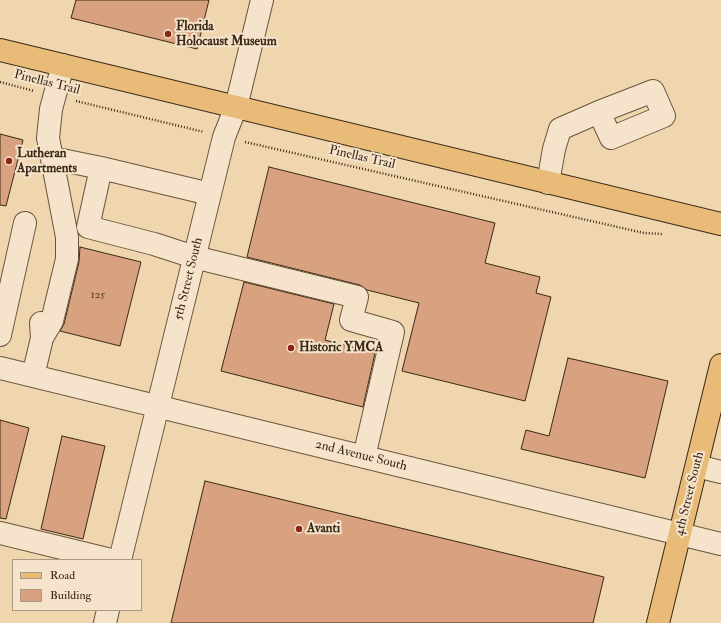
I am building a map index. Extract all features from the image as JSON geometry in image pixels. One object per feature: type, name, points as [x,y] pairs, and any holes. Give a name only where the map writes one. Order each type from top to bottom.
[{"type":"main road","points":[[0,50],[721,224]]},
{"type":"main road","name":"4th Street South","points":[[658,623],[720,377]]},
{"type":"street","name":"5th Street South","points":[[120,559],[224,136],[236,108],[262,0]]},
{"type":"street","points":[[33,376],[42,338],[40,320],[57,255],[67,237],[48,138],[51,109],[63,65]]},
{"type":"street","points":[[548,182],[554,149],[560,129],[598,112]]},
{"type":"street","points":[[52,158],[210,194]]},
{"type":"street","points":[[101,168],[88,227],[154,244],[194,257],[357,297],[351,320],[393,332],[364,457]]},
{"type":"street","points":[[0,335],[25,223]]},
{"type":"street","name":"2nd Avenue South","points":[[0,368],[721,544]]},
{"type":"street","points":[[697,466],[721,472]]},
{"type":"street","points":[[0,533],[107,559]]},
{"type":"street","points":[[105,623],[108,611]]},
{"type":"path","name":"Pinellas Trail","points":[[0,82],[224,136],[644,233],[665,234]]},
{"type":"building","name":"Florida Holocaust Museum","points":[[76,0],[209,0],[197,49],[71,18]]},
{"type":"building","name":"Lutheran Apartments","points":[[0,134],[23,140],[6,206],[0,205]]},
{"type":"building","points":[[269,167],[495,223],[485,263],[540,277],[536,293],[551,297],[525,401],[402,371],[419,303],[367,290],[360,285],[247,257]]},
{"type":"building","points":[[80,247],[141,262],[120,346],[60,331],[64,324],[79,262]]},
{"type":"building","name":"Historic YMCA","points":[[244,282],[334,304],[325,340],[375,353],[363,407],[221,371]]},
{"type":"building","points":[[568,358],[668,381],[645,478],[521,449],[526,430],[549,436]]},
{"type":"building","points":[[0,420],[29,428],[6,519],[0,518]]},
{"type":"building","points":[[62,436],[105,446],[83,539],[41,529]]},
{"type":"building","name":"Avanti","points":[[205,481],[604,577],[593,623],[171,623]]},
{"type":"place","name":"Florida Holocaust Museum","points":[[168,34]]},
{"type":"place","name":"Lutheran Apartments","points":[[9,161]]},
{"type":"place","name":"Historic YMCA","points":[[291,348]]},
{"type":"place","name":"Avanti","points":[[299,529]]}]
